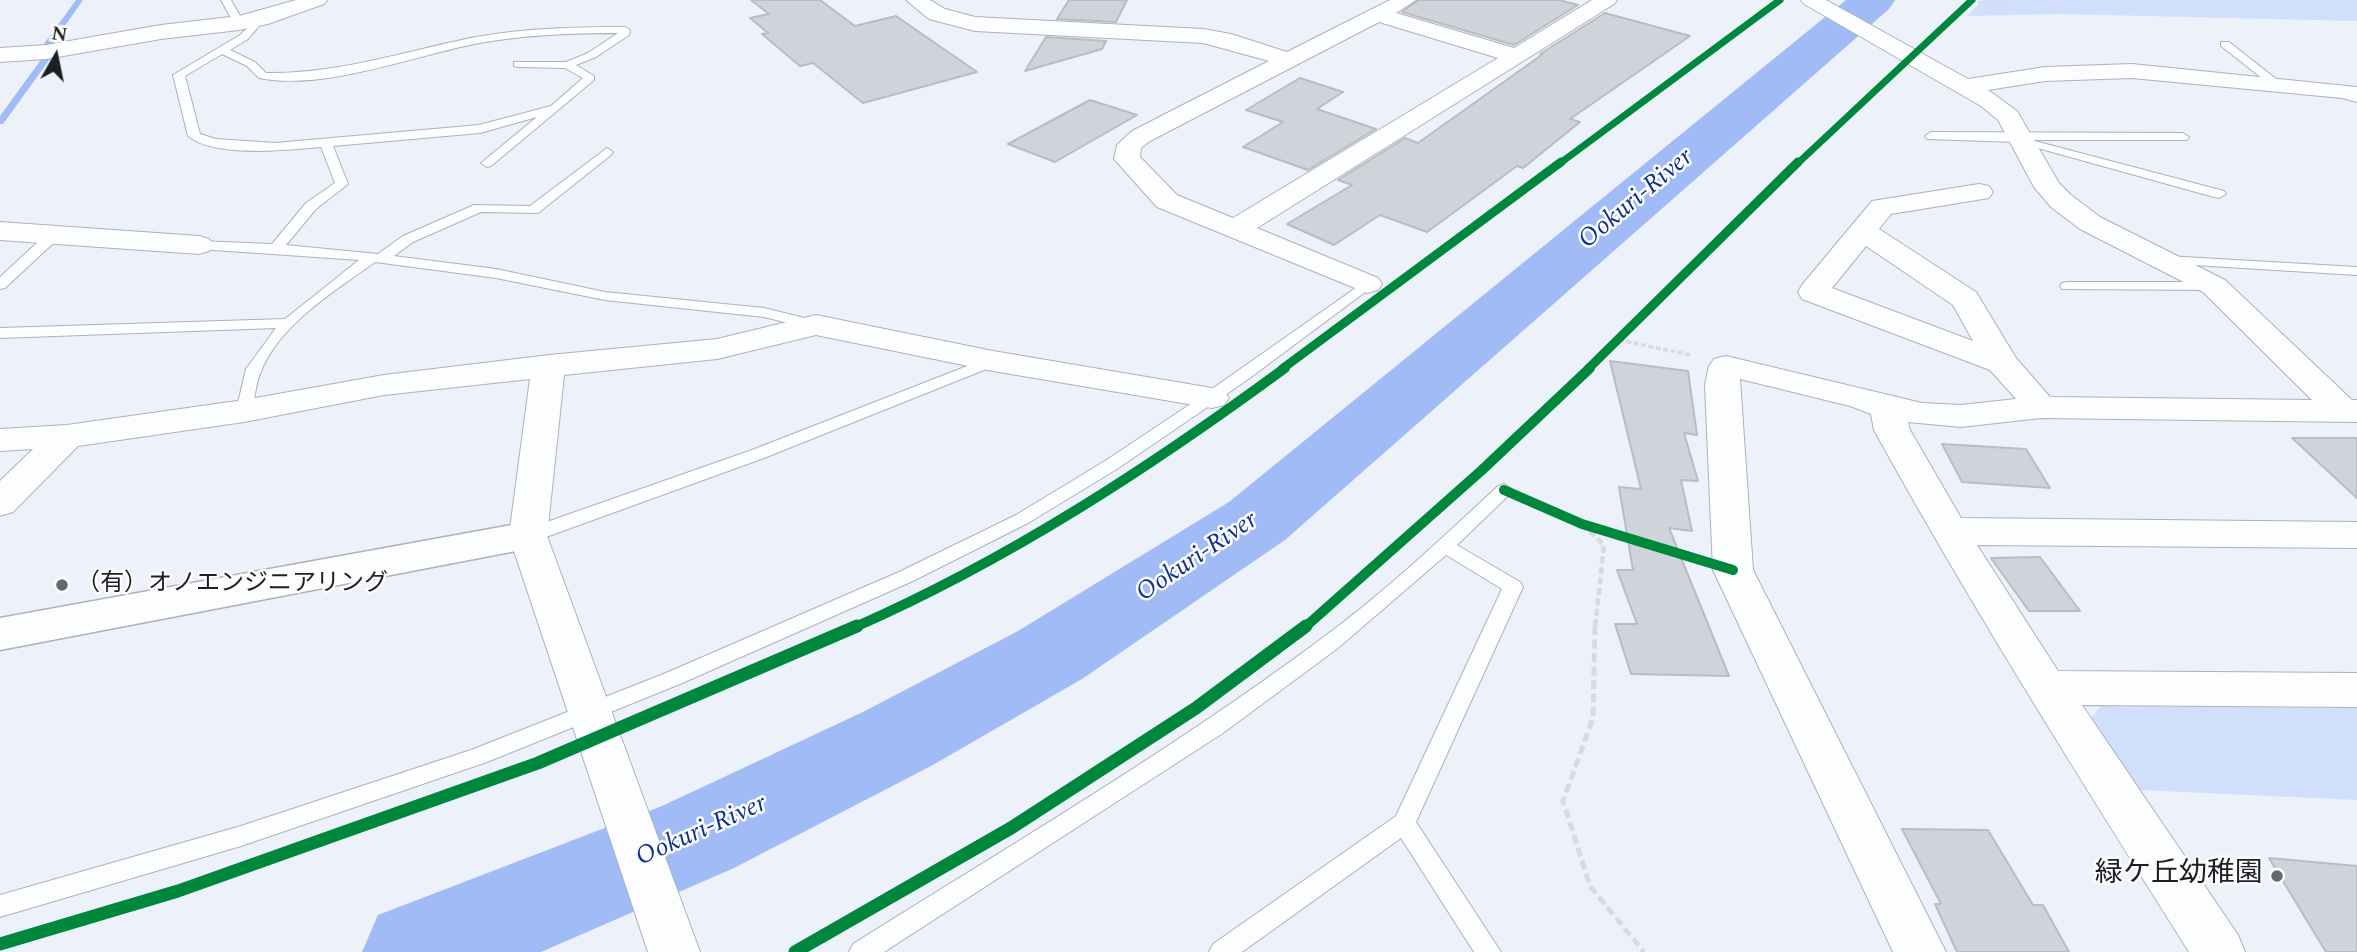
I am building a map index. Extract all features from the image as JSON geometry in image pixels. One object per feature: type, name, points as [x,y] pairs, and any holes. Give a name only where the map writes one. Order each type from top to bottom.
[{"type":"street","points":[[0,55],[47,52],[161,32],[249,21],[317,0]]},
{"type":"street","points":[[916,0],[937,14],[975,24],[1203,36],[1223,39],[1289,60]]},
{"type":"street","points":[[1367,284],[1167,201],[1127,159],[1125,151],[1129,144],[1141,136],[1406,0]]},
{"type":"street","points":[[1236,229],[1607,0]]},
{"type":"street","points":[[1811,0],[1967,86],[2008,116],[2048,187],[2061,201],[2090,223],[2214,286],[2350,411]]},
{"type":"street","points":[[1378,15],[1517,56]]},
{"type":"street","points":[[1967,86],[2045,74],[2132,71],[2346,91],[2357,95]]},
{"type":"street","points":[[1979,192],[1882,207],[1813,292],[2001,363]]},
{"type":"street","points":[[0,231],[57,232],[145,244],[199,245]]},
{"type":"street","points":[[1863,231],[1965,299],[2001,363],[2041,408]]},
{"type":"street","points":[[0,440],[67,436],[244,411],[384,385],[549,365],[717,349],[816,325],[993,361],[1212,398]]},
{"type":"street","points":[[549,365],[528,536],[674,952]]},
{"type":"street","points":[[1920,952],[1733,570],[1722,385],[1726,366],[1861,398],[1887,408],[1922,414],[1961,416],[2041,408],[2350,411]]},
{"type":"street","points":[[1887,408],[1892,430],[1949,531],[2046,688],[2219,952]]},
{"type":"street","points":[[0,503],[67,436]]},
{"type":"street","points":[[1949,531],[2357,535]]},
{"type":"street","points":[[0,634],[528,536]]},
{"type":"street","points":[[2046,688],[2357,690]]},
{"type":"lane","points":[[226,0],[249,21],[244,37],[179,75],[194,136],[214,144],[243,147],[326,144],[398,134],[480,129],[555,108]]},
{"type":"lane","points":[[222,50],[251,64],[263,76],[297,78],[341,74],[478,40],[625,30],[625,33],[592,55],[567,65],[518,64]]},
{"type":"lane","points":[[2225,44],[2276,84]]},
{"type":"lane","points":[[487,163],[590,78],[567,65]]},
{"type":"lane","points":[[1931,136],[2183,137]]},
{"type":"lane","points":[[2021,138],[2219,194]]},
{"type":"lane","points":[[277,247],[311,206],[342,184],[326,144]]},
{"type":"lane","points":[[244,411],[253,370],[288,323],[316,298],[408,239],[479,208],[533,211],[607,152]]},
{"type":"lane","points":[[0,285],[57,232]]},
{"type":"lane","points":[[199,245],[277,247],[482,272],[608,297],[740,307],[790,316],[816,325]]},
{"type":"lane","points":[[2163,260],[2357,271]]},
{"type":"lane","points":[[0,906],[295,818],[476,757],[594,729],[843,604],[1007,526],[1087,480],[1212,398],[1367,284]]},
{"type":"lane","points":[[2067,286],[2214,286]]},
{"type":"lane","points":[[0,333],[288,323]]},
{"type":"lane","points":[[528,536],[758,454],[993,361]]},
{"type":"lane","points":[[862,952],[1215,727],[1331,643],[1445,546],[1504,490]]},
{"type":"lane","points":[[1222,952],[1404,823],[1513,587],[1445,546]]},
{"type":"lane","points":[[1404,823],[1488,952]]},
{"type":"path","points":[[1962,10],[1971,0],[1993,4],[2009,0]]},
{"type":"path","points":[[1609,349],[1629,331]]},
{"type":"path","points":[[1619,340],[1685,354]]},
{"type":"path","points":[[1576,521],[1607,531]]},
{"type":"path","points":[[1576,521],[1604,545],[1595,618],[1593,718],[1563,801],[1590,886],[1644,952]]},
{"type":"shaded area","points":[[1983,0],[2357,0],[2357,21],[2060,14],[1967,16]]},
{"type":"shaded area","points":[[2101,706],[2357,708],[2357,800],[2140,790],[2090,719]]},
{"type":"building","points":[[751,0],[820,0],[855,26],[896,16],[977,72],[863,103],[813,63],[800,66],[762,34],[768,33],[750,18],[769,14]]},
{"type":"building","points":[[1069,0],[1127,0],[1116,22],[1057,19]]},
{"type":"building","points":[[1418,0],[1559,0],[1578,5],[1514,45],[1402,12]]},
{"type":"building","points":[[1605,13],[1690,36],[1570,119],[1580,122],[1523,168],[1517,166],[1427,232],[1380,215],[1334,245],[1287,224],[1352,185],[1338,180],[1405,138],[1418,143],[1543,54],[1540,54]]},
{"type":"building","points":[[1046,37],[1106,41],[1102,49],[1025,71]]},
{"type":"building","points":[[1300,78],[1343,92],[1317,109],[1376,129],[1308,170],[1243,147],[1283,122],[1246,110]]},
{"type":"building","points":[[1090,100],[1137,115],[1055,162],[1008,144]]},
{"type":"building","points":[[1610,361],[1688,371],[1697,435],[1684,433],[1698,481],[1681,480],[1692,531],[1669,528],[1729,676],[1631,674],[1615,624],[1637,624],[1617,570],[1633,570],[1619,487],[1641,489]]},
{"type":"building","points":[[2292,438],[2357,438],[2357,498]]},
{"type":"building","points":[[1942,444],[2026,449],[2050,488],[1962,482]]},
{"type":"building","points":[[2040,557],[2080,611],[2029,611],[1991,558]]},
{"type":"building","points":[[1902,829],[1988,830],[2033,905],[2043,905],[2069,952],[1957,952],[1935,904],[1941,904]]},
{"type":"building","points":[[2269,858],[2357,866],[2357,952],[2326,952]]},
{"type":"waterway","points":[[45,48],[80,0]]},
{"type":"waterway","name":"Ookuri-River","points":[[417,952],[698,837],[897,739],[1050,655],[1257,521],[1873,0]]},
{"type":"waterway","points":[[0,122],[46,59]]},
{"type":"cycle path","points":[[0,944],[178,891],[538,763],[857,626],[1006,553],[1198,432],[1780,0]]},
{"type":"cycle path","points":[[795,952],[1011,828],[1196,708],[1294,637],[1482,470],[1619,340],[1788,172],[1972,0]]},
{"type":"cycle path","points":[[1504,490],[1582,524],[1733,570]]},
{"type":"place","name":"（有）オノエンジニアリング","points":[[62,585]]},
{"type":"place","name":"緑ケ丘幼稚園","points":[[2277,876]]}]
